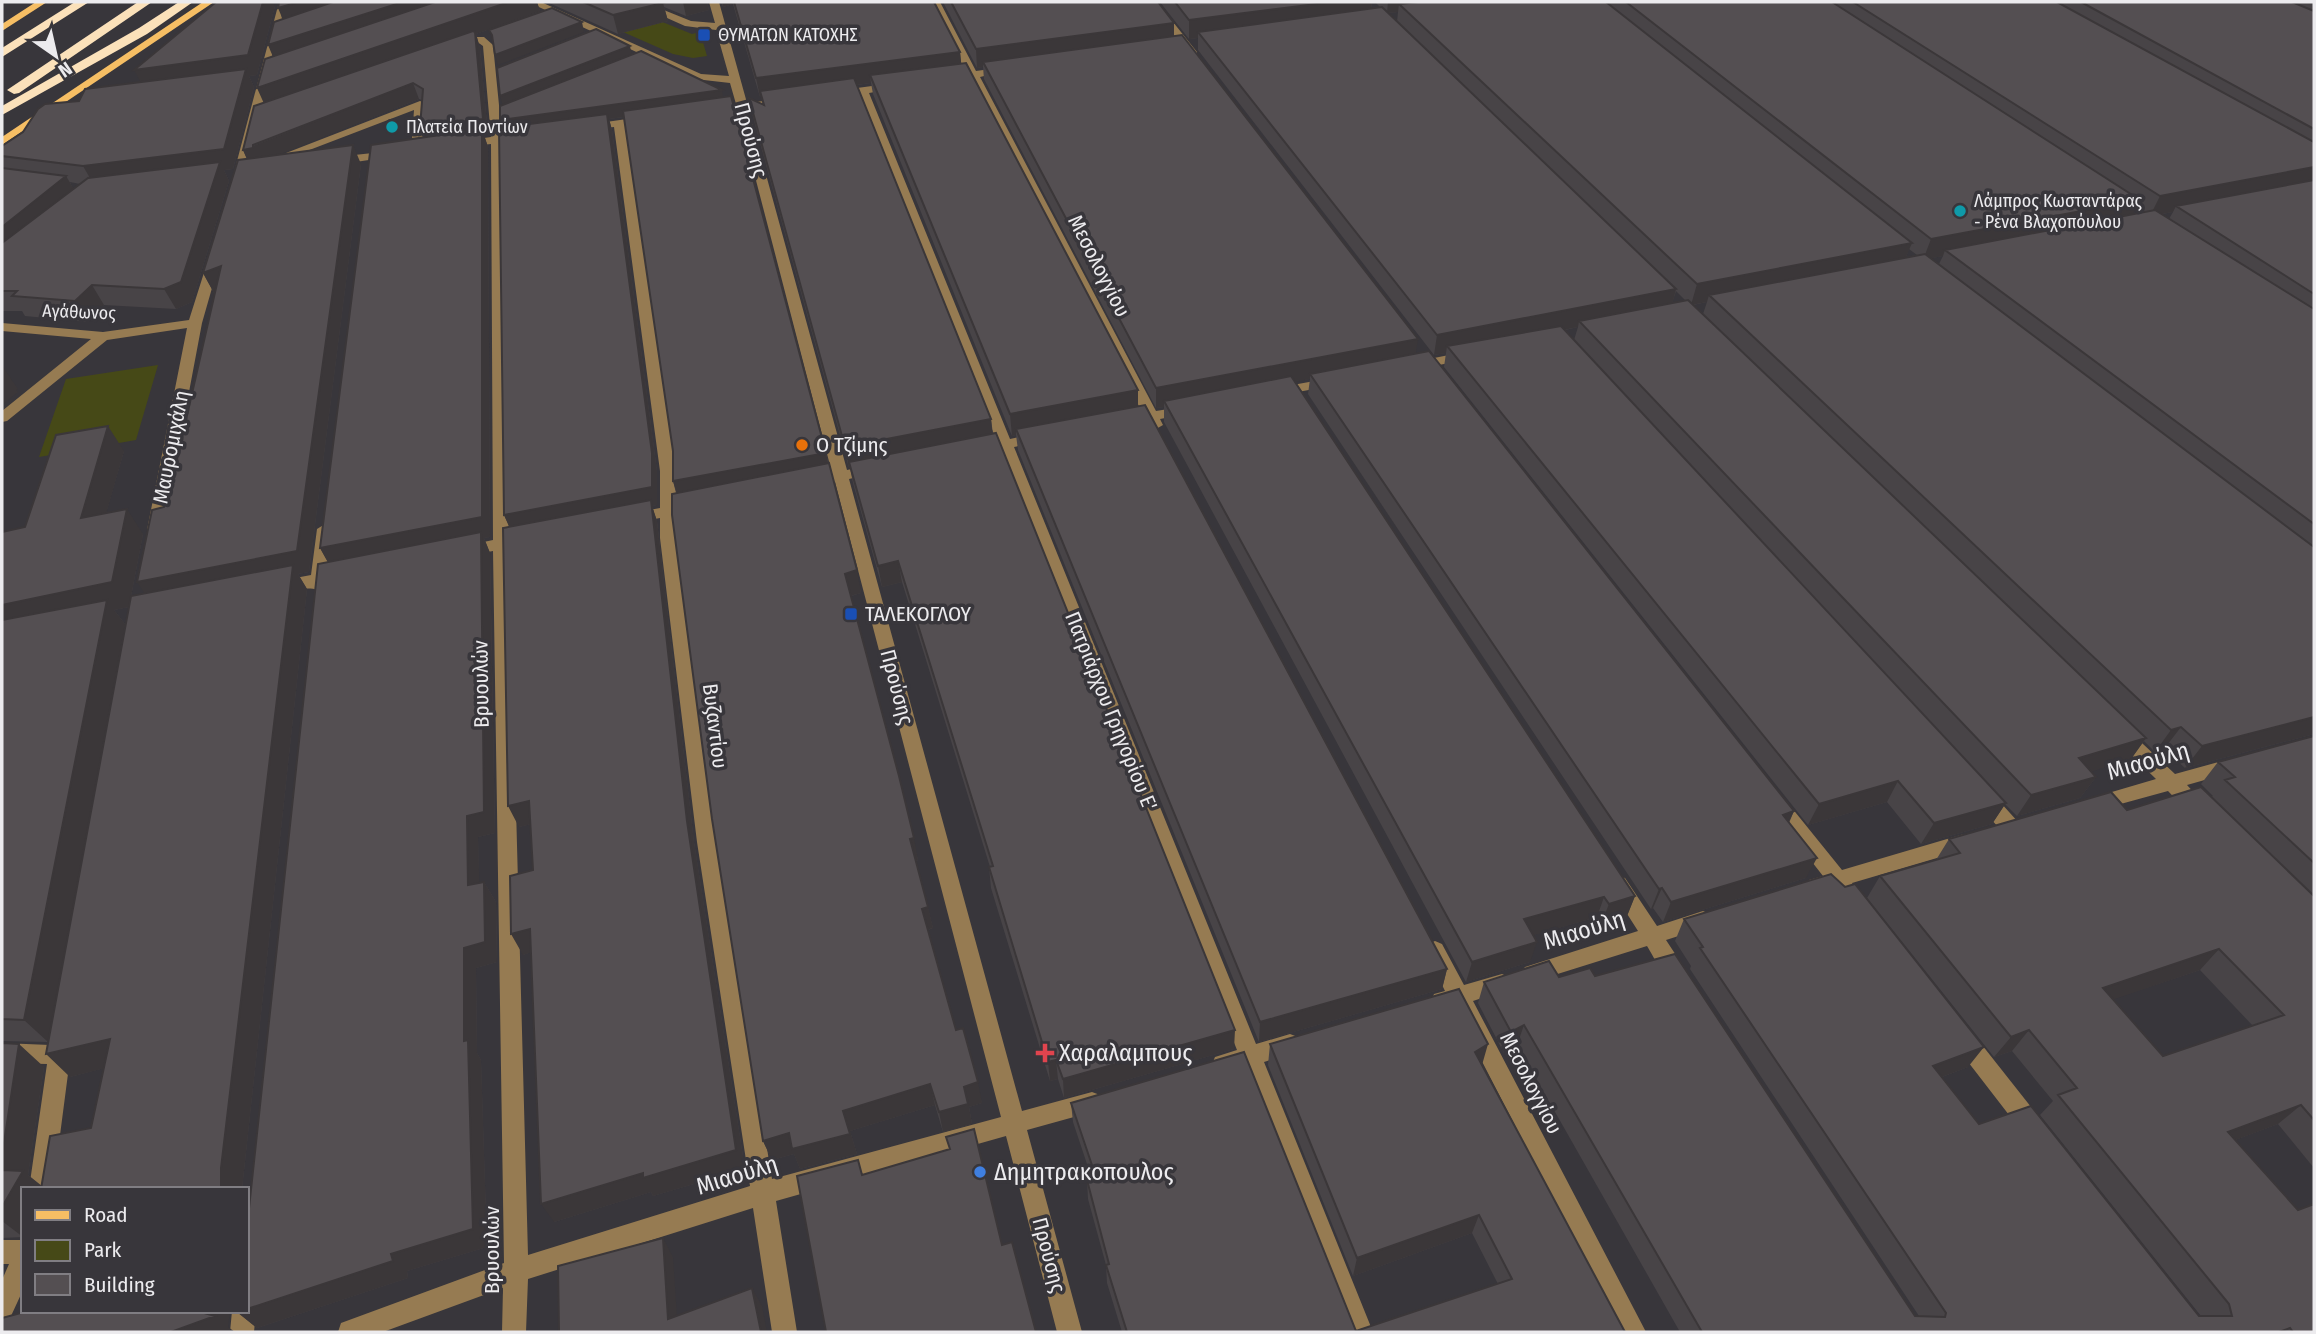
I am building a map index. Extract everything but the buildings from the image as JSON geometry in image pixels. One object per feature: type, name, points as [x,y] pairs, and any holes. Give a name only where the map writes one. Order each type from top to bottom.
[{"type":"highway","points":[[2,52],[83,2]]},
{"type":"highway","points":[[2,98],[146,2]]},
{"type":"highway","points":[[2,111],[143,31],[187,2]]},
{"type":"main road","points":[[2,20],[32,2]]},
{"type":"main road","points":[[2,29],[42,2]]},
{"type":"main road","points":[[2,142],[209,2]]},
{"type":"street","points":[[233,198],[259,116],[264,77],[284,2]]},
{"type":"street","points":[[533,2],[699,77],[734,80]]},
{"type":"street","points":[[636,2],[690,24],[721,27]]},
{"type":"street","name":"Προύσης","points":[[714,2],[1070,1332]]},
{"type":"street","name":"Μεσολογγίου","points":[[934,2],[1165,442]]},
{"type":"street","points":[[1152,2],[1203,68]]},
{"type":"street","points":[[542,16],[555,12]]},
{"type":"street","points":[[588,37],[600,32]]},
{"type":"street","points":[[275,37],[288,33]]},
{"type":"street","points":[[467,43],[493,34]]},
{"type":"street","name":"Βρυουλών","points":[[480,39],[488,45],[501,114],[495,140],[500,544],[516,1271],[514,1332]]},
{"type":"street","points":[[637,60],[649,55]]},
{"type":"street","points":[[492,74],[503,69]]},
{"type":"street","points":[[932,80],[1013,69]]},
{"type":"street","points":[[822,96],[904,84]]},
{"type":"street","name":"Πατριάρχου Γρηγορίου Ε'","points":[[863,90],[1361,1332]]},
{"type":"street","points":[[72,95],[95,96]]},
{"type":"street","points":[[701,112],[796,99]]},
{"type":"street","points":[[292,167],[266,167],[420,104],[417,151]]},
{"type":"street","points":[[574,129],[660,118]]},
{"type":"street","name":"Βυζαντίου","points":[[619,123],[668,471],[668,538],[707,842],[785,1332]]},
{"type":"street","points":[[456,145],[535,134]]},
{"type":"street","points":[[318,164],[370,164],[430,149]]},
{"type":"street","points":[[227,175],[253,170]]},
{"type":"street","name":"Μαυρομιχάλη","points":[[151,548],[195,323],[218,248]]},
{"type":"street","name":"Αγάθωνος","points":[[2,327],[103,336],[195,323]]},
{"type":"street","points":[[2,418],[103,336]]},
{"type":"street","points":[[1403,368],[1482,353]]},
{"type":"street","points":[[1256,396],[1349,378]]},
{"type":"street","points":[[1295,389],[1310,412]]},
{"type":"street","points":[[1111,425],[1204,407]]},
{"type":"street","points":[[963,453],[1057,435]]},
{"type":"street","points":[[788,486],[895,466]]},
{"type":"street","points":[[616,521],[708,503]]},
{"type":"street","points":[[316,606],[327,511]]},
{"type":"street","points":[[449,554],[539,536]]},
{"type":"street","points":[[267,589],[358,571]]},
{"type":"street","points":[[2110,723],[2208,819]]},
{"type":"street","name":"Μιαούλη","points":[[2078,809],[2249,760]]},
{"type":"street","points":[[1761,783],[1855,901]]},
{"type":"street","points":[[1975,788],[2012,828]]},
{"type":"street","points":[[1798,891],[2039,821]]},
{"type":"street","points":[[1606,866],[1691,994]]},
{"type":"street","name":"Μιαούλη","points":[[1420,1007],[1718,916]]},
{"type":"street","name":"Μεσολογγίου","points":[[1427,934],[1634,1332]]},
{"type":"street","points":[[1948,1020],[2042,1138]]},
{"type":"street","points":[[41,1187],[64,1028]]},
{"type":"street","points":[[1197,1071],[1315,1037]]},
{"type":"street","points":[[2,1053],[59,1055]]},
{"type":"street","name":"Μιαούλη","points":[[350,1332],[516,1271],[764,1194],[1014,1126],[1119,1094]]},
{"type":"street","points":[[2,1252],[21,1252]]},
{"type":"street","points":[[2,1307],[21,1266]]},
{"type":"street","points":[[242,1332],[244,1313]]},
{"type":"green space","points":[[555,2],[613,2],[692,34],[700,32],[707,56],[693,58],[673,54]]},
{"type":"green space","points":[[158,365],[136,440],[39,457],[66,379]]},
{"type":"place","name":"ΘΥΜΑΤΩΝ ΚΑΤΟΧΗΣ","points":[[704,35]]},
{"type":"place","name":"Πλατεία Ποντίων","points":[[392,127]]},
{"type":"place","name":"Λάμπρος Κωσταντάρας - Ρένα Βλαχοπόυλου","points":[[1960,211]]},
{"type":"place","name":"Ο Τζίμης","points":[[802,445]]},
{"type":"place","name":"ΤΑΛΕΚΟΓΛΟΥ","points":[[851,614]]},
{"type":"place","name":"Χαραλαμπους","points":[[1045,1053]]},
{"type":"place","name":"Δημητρακοπουλος","points":[[980,1172]]}]
